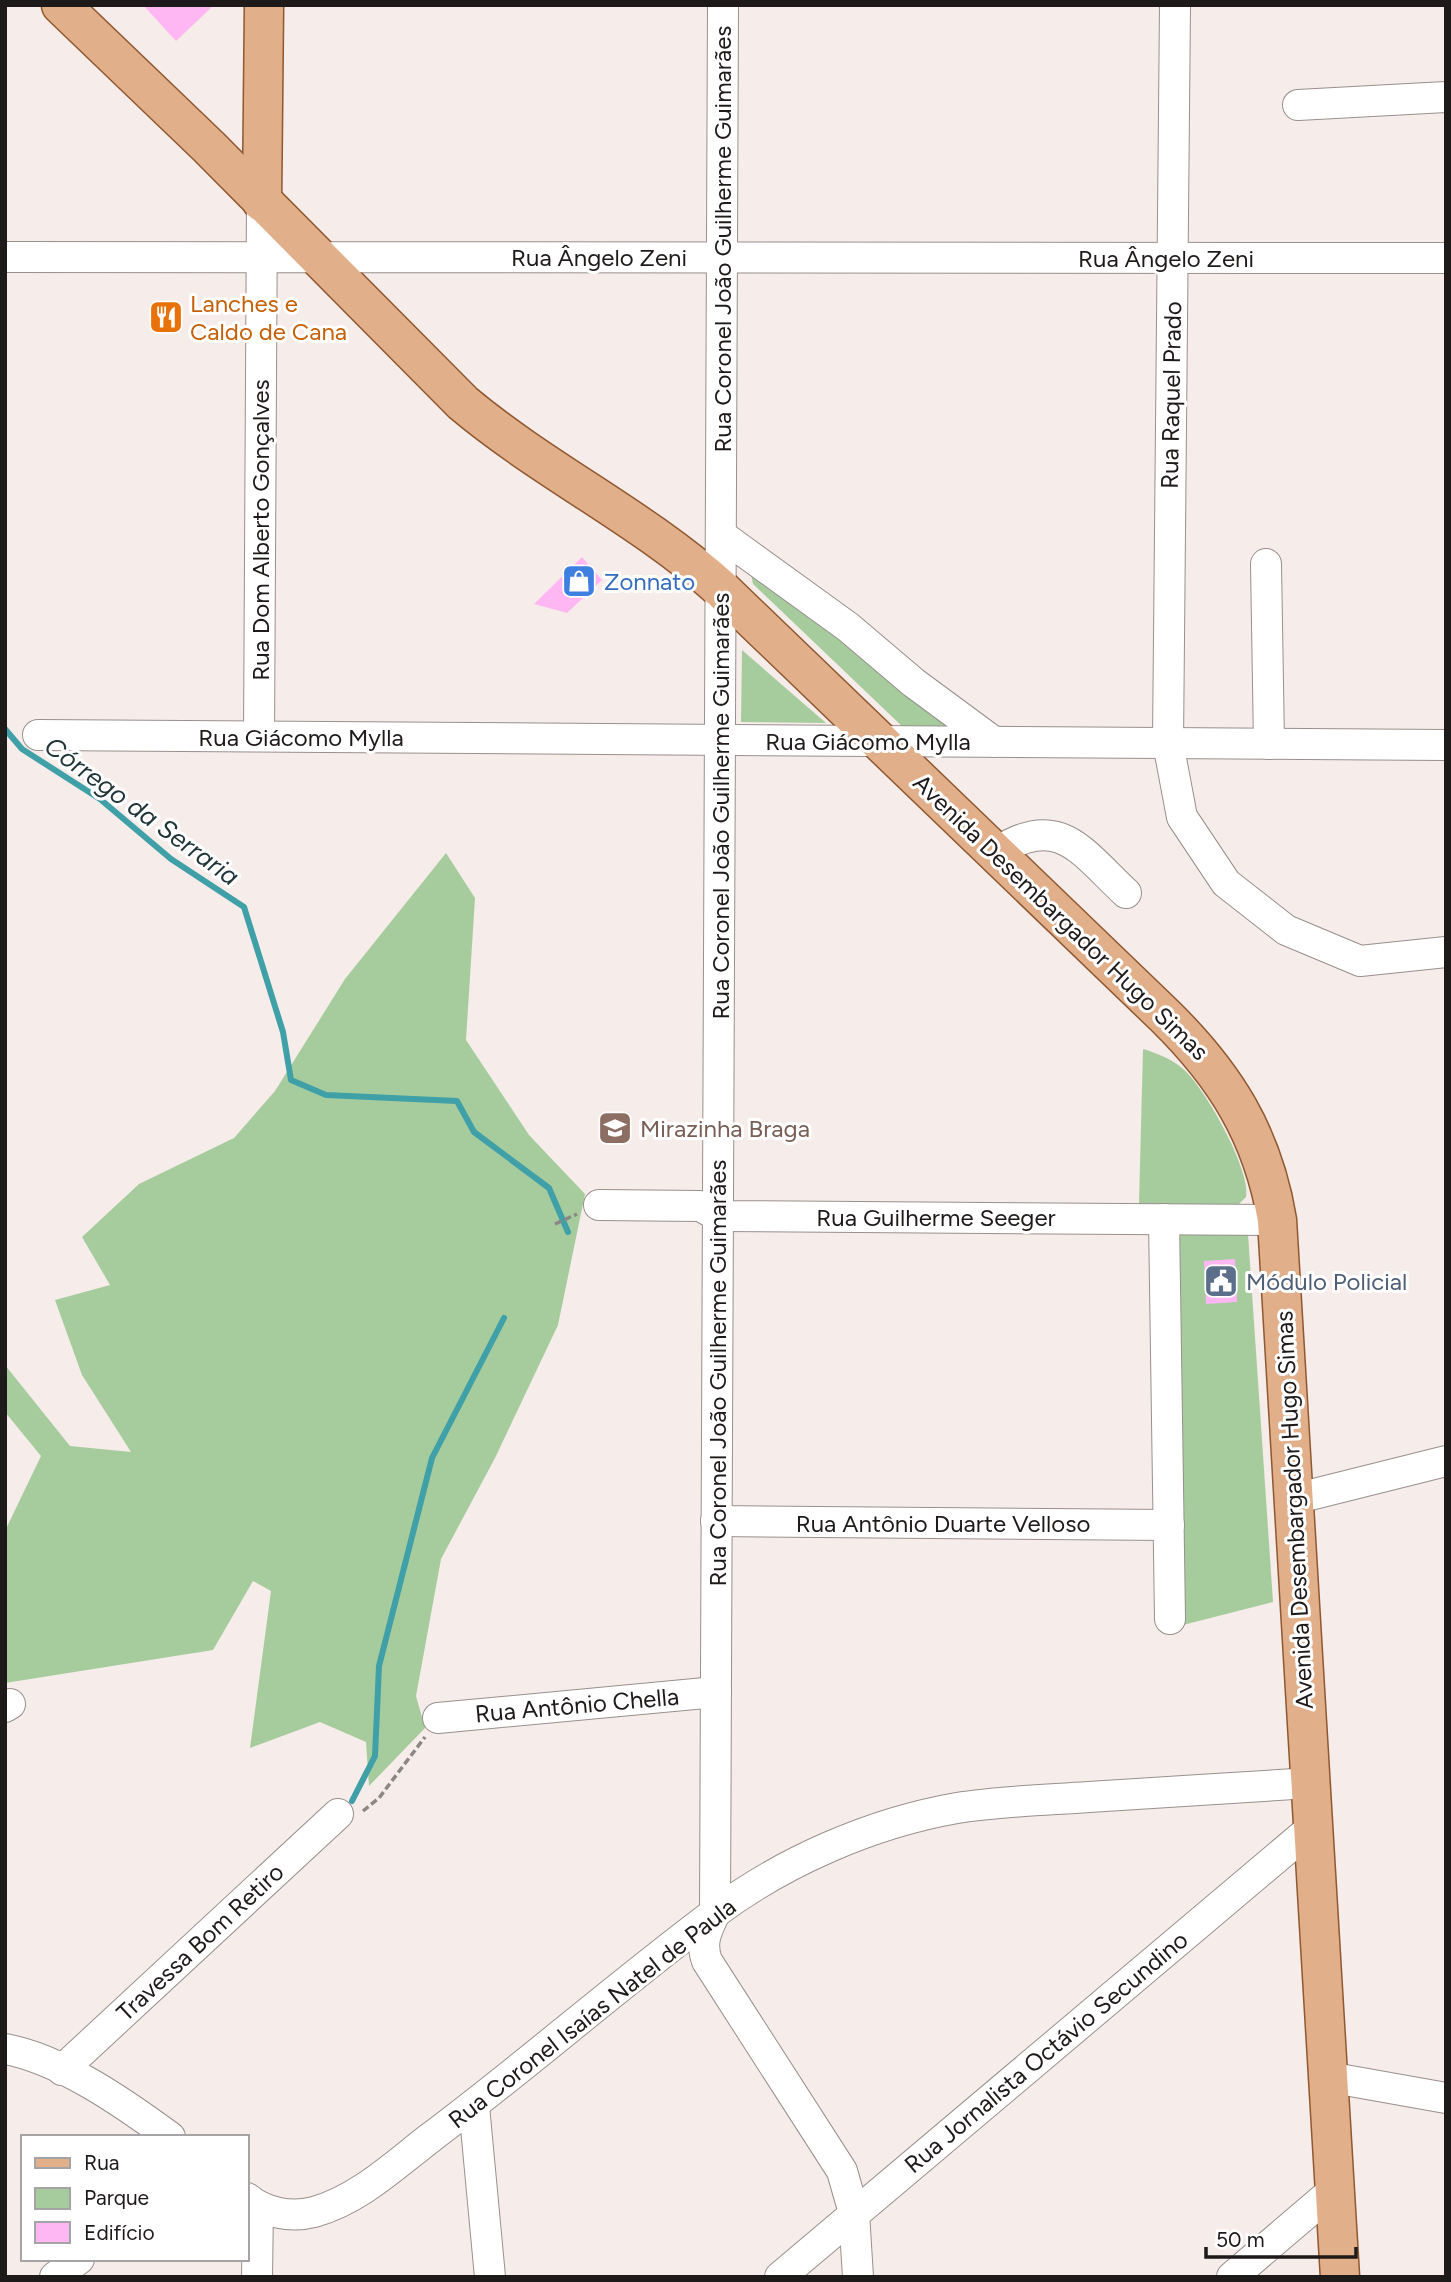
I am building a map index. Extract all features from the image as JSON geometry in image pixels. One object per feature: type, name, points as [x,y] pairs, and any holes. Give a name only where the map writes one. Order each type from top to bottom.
[{"type":"main road","name":"Avenida Desembargador Hugo Simas","points":[[61,5],[209,147],[316,257],[487,423],[648,530],[720,588],[997,852],[1185,1035],[1215,1069],[1255,1141],[1266,1171],[1277,1220],[1340,2277]]},
{"type":"main road","name":"Rua Dom Alberto Gonçalves","points":[[262,202],[264,5]]},
{"type":"main road","points":[[209,147],[236,136],[263,113]]},
{"type":"street","name":"Rua Coronel João Guilherme Guimarães","points":[[723,5],[715,1913],[703,1940],[707,1961],[842,2171],[854,2213],[858,2277]]},
{"type":"street","name":"Rua Raquel Prado","points":[[1175,5],[1168,743],[1182,817],[1226,883],[1286,930],[1360,961],[1446,951]]},
{"type":"street","points":[[1298,105],[1446,97]]},
{"type":"street","name":"Rua Dom Alberto Gonçalves","points":[[259,736],[262,202]]},
{"type":"street","name":"Rua Ângelo Zeni","points":[[5,257],[1446,258]]},
{"type":"street","points":[[721,535],[848,627],[922,689],[994,742]]},
{"type":"street","points":[[1266,564],[1269,744]]},
{"type":"street","name":"Rua Giácomo Mylla","points":[[38,735],[1446,745]]},
{"type":"street","points":[[997,852],[1019,838],[1051,835],[1068,838],[1126,892]]},
{"type":"street","name":"Rua Guilherme Seeger","points":[[599,1205],[700,1206],[718,1216],[1277,1220]]},
{"type":"street","points":[[1164,1219],[1170,1619]]},
{"type":"street","points":[[1294,1499],[1446,1461]]},
{"type":"street","name":"Rua Antônio Duarte Velloso","points":[[716,1521],[1169,1525]]},
{"type":"street","name":"Rua Antônio Chella","points":[[438,1718],[716,1692]]},
{"type":"street","name":"Rua Coronel Isaías Natel de Paula","points":[[252,2202],[288,2215],[313,2212],[340,2202],[368,2185],[474,2106],[715,1913],[813,1855],[855,1837],[921,1816],[1000,1803],[1310,1783]]},
{"type":"street","name":"Travessa Bom Retiro","points":[[62,2070],[338,1814]]},
{"type":"street","name":"Rua Jornalista Octávio Secundino","points":[[780,2277],[1313,1827]]},
{"type":"street","points":[[5,2049],[62,2070],[116,2100],[167,2135]]},
{"type":"street","points":[[1328,2077],[1446,2098]]},
{"type":"street","points":[[474,2106],[490,2277]]},
{"type":"street","points":[[1233,2277],[1334,2190]]},
{"type":"street","points":[[252,2202],[257,2277]]},
{"type":"street","points":[[55,2277],[76,2261]]},
{"type":"path","points":[[338,1814],[354,1814],[365,1810],[379,1798],[438,1718]]},
{"type":"green space","points":[[749,564],[965,731],[906,730],[753,584]]},
{"type":"green space","points":[[742,650],[826,723],[741,722]]},
{"type":"green space","points":[[446,853],[475,898],[466,1040],[529,1135],[585,1194],[558,1325],[495,1458],[441,1559],[416,1696],[425,1728],[369,1786],[366,1742],[320,1722],[250,1748],[271,1591],[253,1581],[213,1650],[5,1683],[5,1531],[41,1456],[5,1412],[5,1365],[70,1446],[131,1452],[82,1375],[55,1300],[110,1285],[82,1237],[139,1184],[234,1138],[275,1091],[345,979]]},
{"type":"green space","points":[[1143,1049],[1182,1068],[1202,1092],[1224,1129],[1241,1168],[1246,1184],[1246,1197],[1239,1204],[1139,1204]]},
{"type":"green space","points":[[1179,1234],[1248,1234],[1273,1602],[1183,1625]]},
{"type":"building","points":[[143,5],[214,5],[176,41]]},
{"type":"building","points":[[582,557],[602,580],[567,613],[534,604]]},
{"type":"building","name":"Módulo Policial","points":[[1235,1259],[1237,1302],[1206,1304],[1204,1261]]},
{"type":"waterway","name":"Córrego da Serraria","points":[[5,729],[22,749],[100,799],[171,859],[244,907],[283,1032],[291,1080],[326,1095],[457,1101],[474,1132],[549,1188],[568,1232]]},
{"type":"waterway","points":[[352,1801],[375,1756],[379,1666],[432,1458],[504,1318]]},
{"type":"place","name":"Lanches e Caldo de Cana","points":[[166,317]]},
{"type":"place","name":"Zonnato","points":[[579,581]]},
{"type":"place","name":"Mirazinha Braga","points":[[615,1128]]},
{"type":"place","name":"Módulo Policial","points":[[1221,1281]]}]
